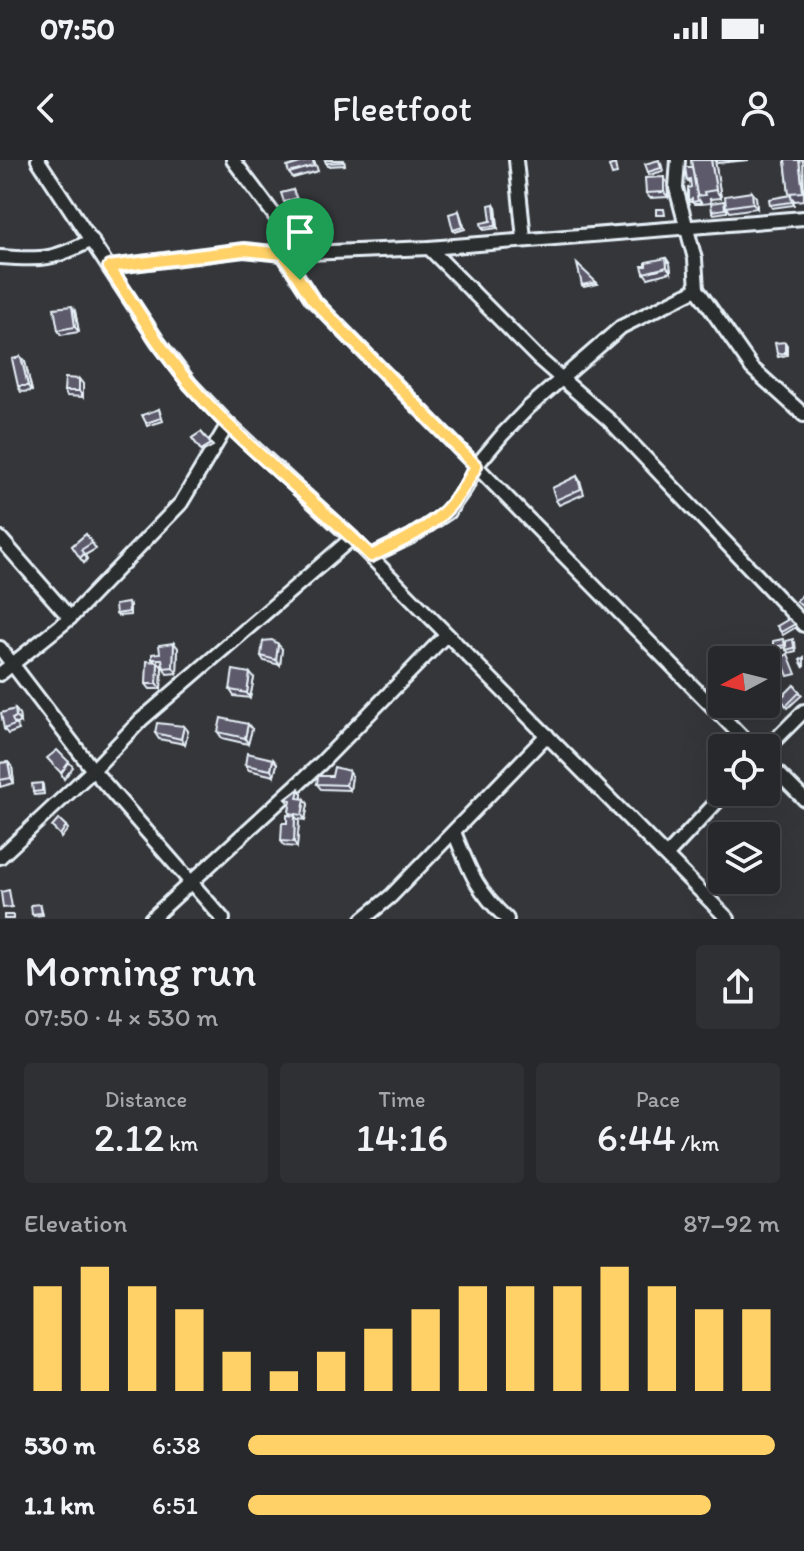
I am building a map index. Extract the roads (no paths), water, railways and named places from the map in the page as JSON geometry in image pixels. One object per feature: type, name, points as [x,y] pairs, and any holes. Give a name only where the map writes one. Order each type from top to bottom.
[{"type":"street","points":[[38,160],[158,342],[190,384],[228,424],[371,556],[728,919]]},
{"type":"street","points":[[233,160],[302,252]]},
{"type":"street","points":[[516,160],[524,239]]},
{"type":"street","points":[[678,160],[676,188],[695,259],[697,289],[752,368],[804,415]]},
{"type":"street","points":[[109,267],[244,250],[283,254],[429,248],[804,218]]},
{"type":"street","points":[[0,257],[35,260],[61,256],[92,240]]},
{"type":"street","points":[[429,248],[561,379],[610,421],[804,625]]},
{"type":"street","points":[[283,254],[312,299],[739,734]]},
{"type":"street","points":[[371,556],[412,536],[448,512],[476,466],[528,408],[621,327],[697,289]]},
{"type":"street","points":[[0,674],[70,618],[181,503],[228,424]]},
{"type":"street","points":[[0,538],[70,618]]},
{"type":"street","points":[[0,857],[93,770],[141,720],[352,538]]},
{"type":"street","points":[[151,919],[321,763],[446,635]]},
{"type":"street","points":[[0,648],[93,770],[223,919]]},
{"type":"street","points":[[780,735],[804,711]]},
{"type":"street","points":[[363,919],[391,896],[547,735]]},
{"type":"street","points":[[780,775],[804,799]]},
{"type":"street","points":[[667,855],[713,806]]},
{"type":"street","points":[[454,832],[474,882],[507,919]]}]
